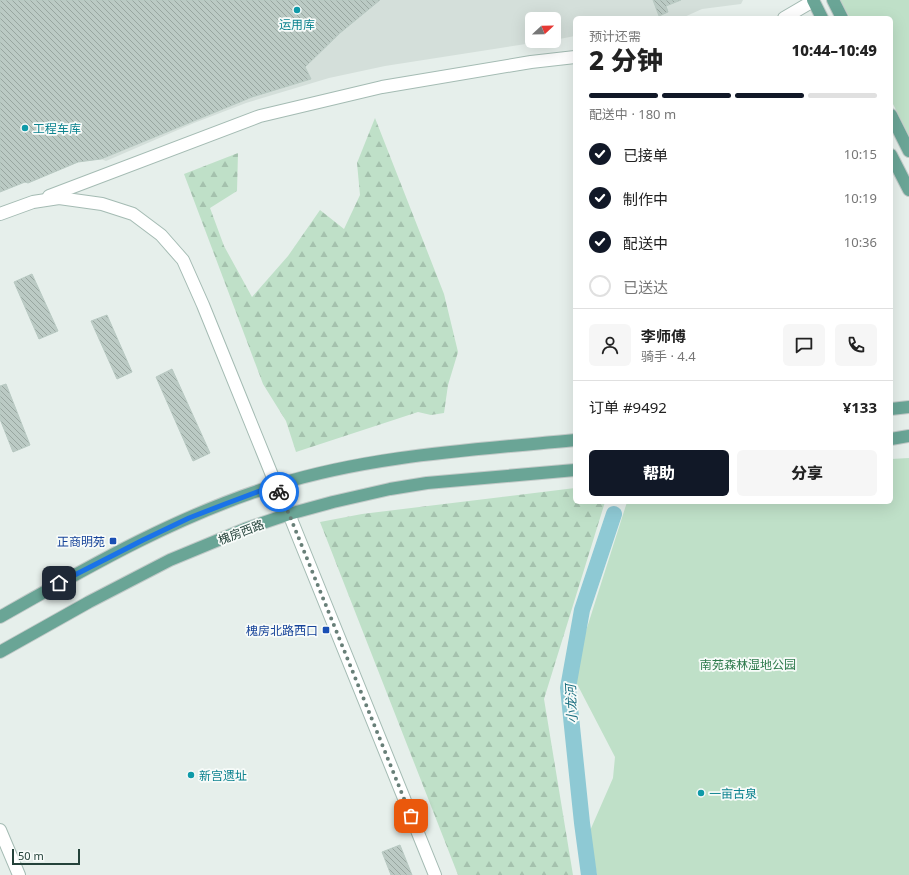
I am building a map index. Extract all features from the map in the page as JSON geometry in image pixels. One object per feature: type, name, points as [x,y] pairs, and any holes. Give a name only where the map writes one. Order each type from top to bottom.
[{"type":"main road","points":[[813,0],[821,16]]},
{"type":"main road","points":[[833,0],[841,16]]},
{"type":"main road","points":[[893,119],[909,151]]},
{"type":"main road","points":[[893,158],[909,190]]},
{"type":"main road","points":[[893,409],[909,407]]},
{"type":"main road","points":[[893,438],[909,436]]},
{"type":"main road","points":[[0,617],[71,576],[189,518],[276,485],[363,464],[411,456],[573,440]]},
{"type":"main road","name":"槐房西路","points":[[0,652],[89,602],[170,560],[245,529],[289,514],[390,489],[427,483],[573,470]]},
{"type":"street","points":[[787,16],[813,0]]},
{"type":"street","points":[[0,214],[260,116],[382,87],[573,57]]},
{"type":"street","points":[[33,202],[60,198],[102,204],[133,214],[161,235],[183,260],[289,514],[435,875]]},
{"type":"street","points":[[0,830],[19,875]]},
{"type":"shaded area","points":[[0,0],[743,0],[741,4],[702,9],[686,16],[573,16],[573,36],[561,39],[561,12],[525,12],[525,44],[385,66],[329,78],[246,103],[194,123],[106,161],[101,159],[78,162],[28,183]]},
{"type":"green space","points":[[840,0],[909,0],[909,136],[893,104],[893,16],[849,16]]},
{"type":"green space","points":[[375,118],[444,294],[458,352],[448,385],[444,413],[431,415],[418,412],[296,452],[286,421],[263,384],[184,174],[238,153],[237,191],[210,208],[224,246],[252,297],[288,256],[320,210],[344,229],[360,195],[357,163]]},
{"type":"green space","name":"南苑森林湿地公园","points":[[909,458],[909,875],[597,875],[589,833],[613,778],[615,757],[576,682],[578,656],[626,504],[893,504],[893,459]]},
{"type":"green space","points":[[573,488],[573,504],[604,504],[544,699],[573,875],[458,875],[320,522],[362,514]]},
{"type":"building","points":[[0,0],[380,0],[340,33],[305,67],[311,79],[252,97],[101,159],[78,162],[28,183],[25,182],[0,192]]},
{"type":"building","points":[[653,0],[681,0],[666,6],[668,12],[659,16]]},
{"type":"building","points":[[32,274],[58,331],[39,339],[14,282]]},
{"type":"building","points":[[107,315],[132,372],[117,379],[91,321]]},
{"type":"building","points":[[172,369],[210,453],[193,461],[156,377]]},
{"type":"building","points":[[6,384],[30,445],[13,452],[0,419],[0,386]]},
{"type":"building","points":[[400,845],[412,875],[391,875],[382,852]]},
{"type":"waterway","name":"小龙河","points":[[589,875],[568,688],[582,610],[614,514]]},
{"type":"way so far","points":[[279,492],[411,816]]},
{"type":"place","name":"运用库","points":[[297,10]]},
{"type":"place","name":"工程车库","points":[[25,128]]},
{"type":"place","name":"正商明苑","points":[[113,541]]},
{"type":"place","name":"槐房北路西口","points":[[326,630]]},
{"type":"place","name":"新宫遗址","points":[[191,775]]},
{"type":"place","name":"一亩古泉","points":[[701,793]]},
{"type":"route","points":[[59,583],[189,518],[276,485],[279,492]]}]
